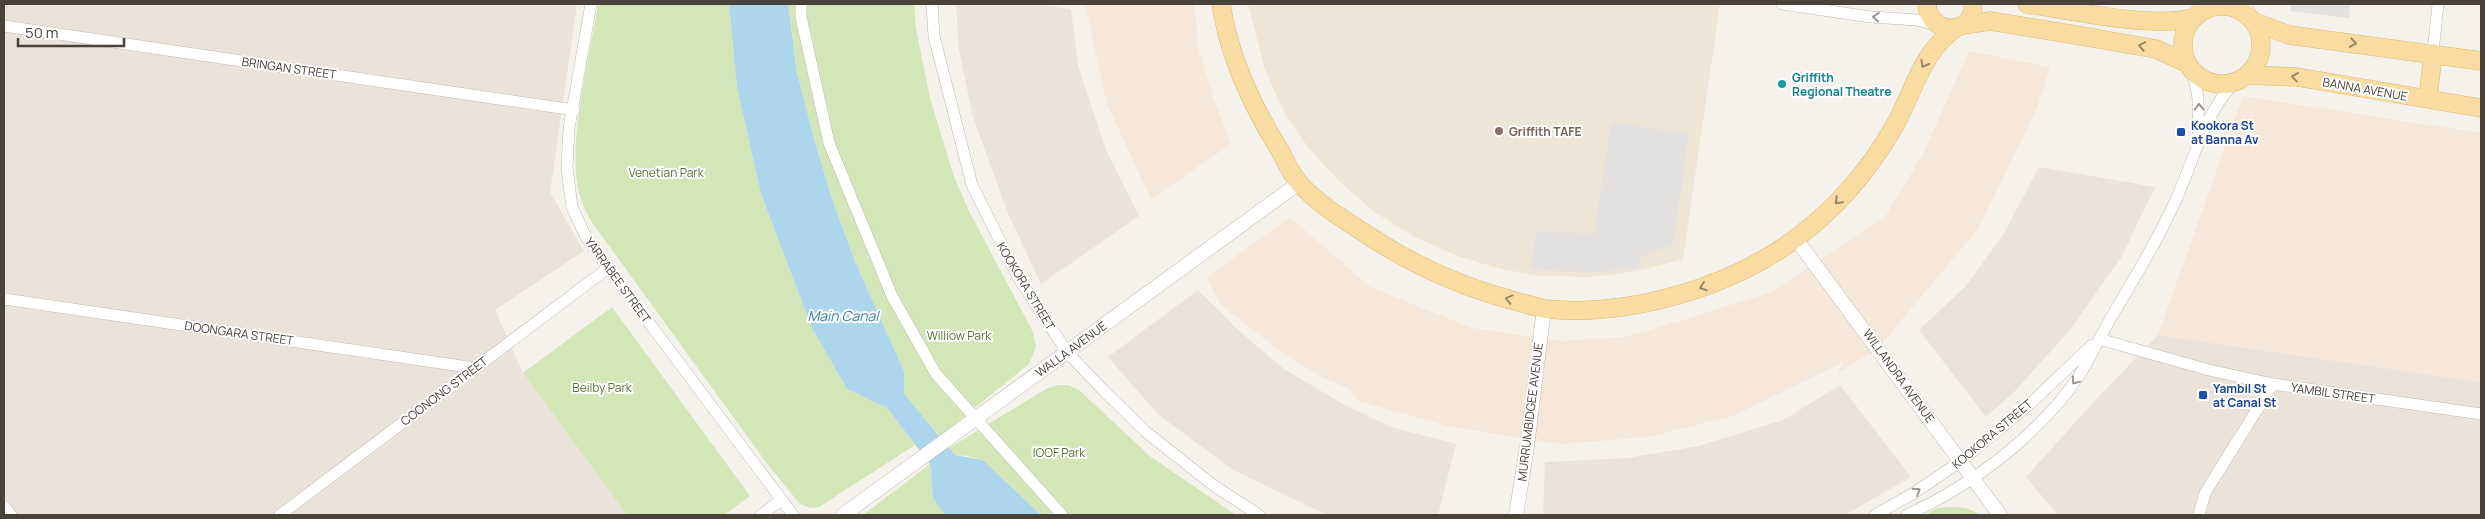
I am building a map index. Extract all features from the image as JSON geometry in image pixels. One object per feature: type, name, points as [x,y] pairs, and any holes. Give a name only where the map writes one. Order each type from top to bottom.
[{"type":"main road","points":[[1221,4],[1237,70],[1269,133],[1299,182],[1322,204],[1387,248],[1436,275],[1489,294],[1544,308],[1633,306],[1689,291],[1748,268],[1796,239],[1842,198],[1862,174],[1894,128],[1928,57],[1953,26],[1972,14],[1973,4]]},
{"type":"main road","points":[[1927,4],[1931,18],[1953,26],[1990,21],[2156,49],[2190,67],[2208,82],[2217,84],[2241,79],[2258,62],[2262,46],[2259,30],[2250,14]]},
{"type":"main road","points":[[2027,4],[2158,22],[2183,21],[2216,6],[2234,8],[2250,14],[2289,35],[2481,61]]},
{"type":"main road","points":[[2070,34],[2073,10]]},
{"type":"main road","points":[[2190,67],[2183,43],[2185,34],[2204,10]]},
{"type":"main road","points":[[2428,99],[2433,53]]},
{"type":"main road","name":"BANNA AVENUE","points":[[2241,79],[2297,77],[2481,108]]},
{"type":"street","name":"YARRABEE STREET","points":[[591,4],[574,110],[569,128],[567,168],[572,207],[585,234],[608,268],[793,515]]},
{"type":"street","points":[[801,4],[801,17],[829,144],[892,296],[936,374],[1062,515]]},
{"type":"street","name":"KOOKORA STREET","points":[[932,4],[934,36],[972,185],[1018,277],[1067,352],[1146,432],[1213,484],[1259,515]]},
{"type":"street","points":[[1782,4],[1871,17],[1917,20],[1953,26]]},
{"type":"street","points":[[2433,53],[2438,4]]},
{"type":"street","name":"BRINGAN STREET","points":[[4,26],[574,110]]},
{"type":"street","name":"KOOKORA STREET","points":[[2190,67],[2198,98],[2199,142]]},
{"type":"street","name":"KOOKORA STREET","points":[[1907,515],[1974,480],[2043,420],[2078,376],[2128,292],[2164,226],[2184,184],[2199,142],[2219,101],[2241,79]]},
{"type":"street","name":"WALLA AVENUE","points":[[843,515],[1299,182]]},
{"type":"street","name":"WILLANDRA AVENUE","points":[[1796,239],[2000,515]]},
{"type":"street","name":"COONONG STREET","points":[[280,515],[608,268]]},
{"type":"street","name":"DOONGARA STREET","points":[[4,299],[475,368]]},
{"type":"street","name":"MURRUMBIDGEE AVENUE","points":[[1516,515],[1527,447],[1544,308]]},
{"type":"street","name":"KOOKORA STREET","points":[[1875,515],[1914,494],[1961,461],[2032,402],[2099,339]]},
{"type":"street","name":"YAMBIL STREET","points":[[2099,339],[2209,370],[2273,384],[2481,414]]},
{"type":"street","points":[[2199,515],[2205,493],[2273,384]]},
{"type":"street","points":[[760,515],[781,500]]},
{"type":"street","points":[[4,506],[11,515]]},
{"type":"shaded area","points":[[4,4],[577,4],[550,192],[584,251],[495,310],[523,373],[627,515],[4,515]]},
{"type":"shaded area","points":[[956,4],[1035,4],[1071,9],[1078,66],[1106,150],[1139,216],[1041,284],[1007,211],[973,117],[959,50]]},
{"type":"shaded area","points":[[1085,4],[1194,4],[1199,50],[1214,100],[1231,144],[1151,199],[1107,104]]},
{"type":"shaded area","name":"Griffith TAFE","points":[[1248,4],[1720,4],[1683,259],[1638,271],[1592,277],[1541,276],[1501,269],[1457,256],[1415,237],[1376,213],[1341,183],[1310,150],[1284,112],[1265,70]]},
{"type":"shaded area","points":[[2291,4],[2350,4],[2349,18],[2291,11]]},
{"type":"shaded area","points":[[1969,51],[2050,67],[2037,108],[1978,229],[1878,348],[1837,374],[1843,362],[1735,415],[1649,437],[1561,444],[1447,426],[1358,401],[1348,388],[1321,377],[1282,352],[1250,328],[1219,302],[1207,277],[1290,217],[1370,287],[1472,328],[1561,341],[1625,337],[1683,320],[1771,292],[1885,217],[1923,154]]},
{"type":"shaded area","points":[[2243,96],[2481,133],[2481,382],[2158,335]]},
{"type":"shaded area","points":[[1611,122],[1689,134],[1673,245],[1641,256],[1638,268],[1591,273],[1531,269],[1536,231],[1594,234]]},
{"type":"shaded area","points":[[2039,167],[2155,187],[2122,256],[2070,330],[2015,391],[1986,417],[1919,330],[1966,286],[2003,235]]},
{"type":"shaded area","points":[[1198,290],[1238,330],[1284,369],[1343,404],[1391,427],[1456,444],[1438,515],[1327,515],[1233,470],[1159,415],[1108,357]]},
{"type":"shaded area","points":[[2158,335],[2481,382],[2481,515],[2058,515],[2026,477],[2101,394]]},
{"type":"shaded area","points":[[1840,385],[1911,477],[1845,515],[1543,515],[1545,462],[1627,458],[1699,446],[1783,420]]},
{"type":"green space","name":"Venetian Park","points":[[598,4],[729,4],[737,88],[761,194],[812,328],[847,389],[887,408],[915,445],[819,507],[810,508],[800,504],[768,465],[591,221],[584,207],[577,182],[576,140],[578,117]]},
{"type":"green space","name":"Williow Park","points":[[788,4],[914,4],[916,29],[930,98],[953,174],[969,211],[1033,332],[1036,347],[1029,364],[940,436],[903,394],[904,371],[856,264],[832,199],[797,73]]},
{"type":"green space","name":"Beilby Park","points":[[612,307],[750,496],[724,515],[627,515],[523,373]]},
{"type":"green space","name":"IOOF Park","points":[[1059,385],[1068,385],[1079,390],[1151,457],[1236,515],[1041,515],[983,460],[955,455],[949,448],[1046,389]]},
{"type":"green space","points":[[930,464],[933,498],[945,515],[863,515]]},
{"type":"green space","points":[[1962,507],[1979,515],[1925,515],[1938,508]]},
{"type":"water","name":"Main Canal","points":[[729,4],[788,4],[797,73],[832,199],[856,264],[904,371],[904,394],[955,455],[983,460],[1041,515],[945,515],[933,498],[930,464],[887,408],[847,389],[812,328],[761,194],[737,88]]},
{"type":"place","name":"Griffith Regional Theatre","points":[[1782,84]]},
{"type":"place","name":"Griffith TAFE","points":[[1499,131]]},
{"type":"place","name":"Kookora St at Banna Av","points":[[2181,132]]},
{"type":"place","name":"Yambil St at Canal St","points":[[2203,395]]}]
